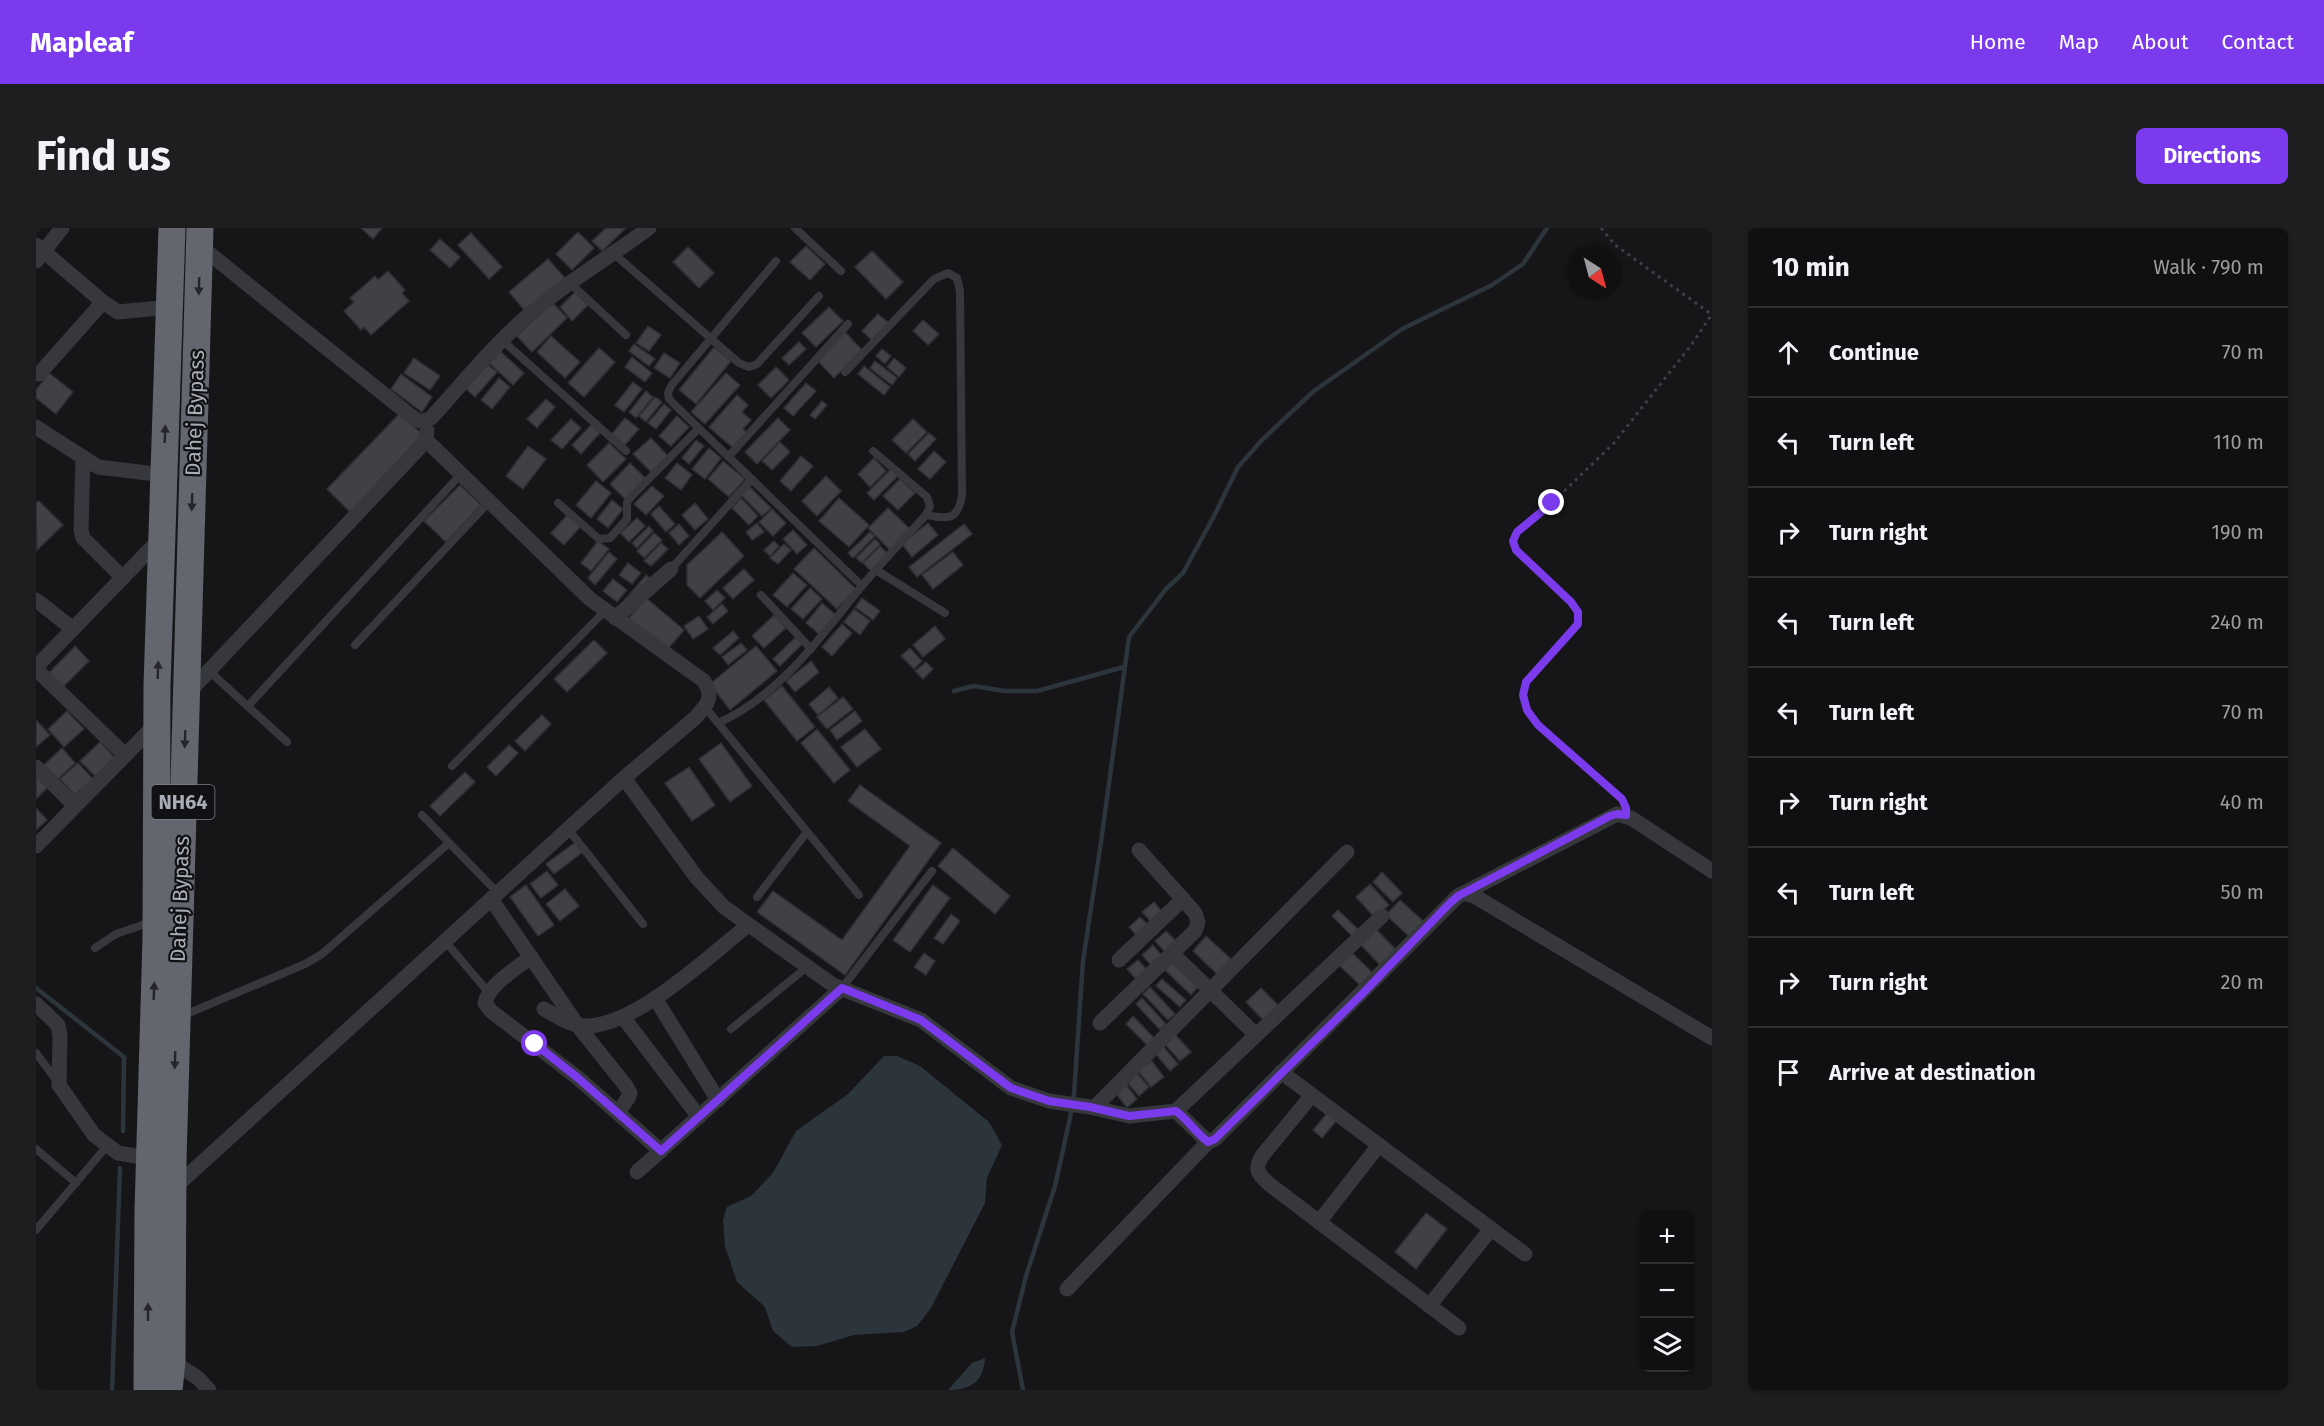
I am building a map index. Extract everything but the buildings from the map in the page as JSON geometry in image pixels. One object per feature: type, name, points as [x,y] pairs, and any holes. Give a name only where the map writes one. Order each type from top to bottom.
[{"type":"highway","name":"Dahej Bypass","points":[[161,1377],[161,1160],[156,921],[157,723],[172,228]]},
{"type":"highway","name":"Dahej Bypass","points":[[161,1377],[173,1189],[161,1160],[177,1018],[200,237]]},
{"type":"street","points":[[62,228],[38,252],[103,302],[118,312],[170,307]]},
{"type":"street","points":[[200,237],[417,421],[425,422],[523,320],[570,282],[649,228]]},
{"type":"street","points":[[39,374],[103,302]]},
{"type":"street","points":[[173,1189],[705,707],[709,698],[709,690],[704,681],[610,614],[426,440],[425,422]]},
{"type":"street","points":[[36,427],[98,467],[164,475]]},
{"type":"street","points":[[186,695],[426,440]]},
{"type":"street","points":[[83,457],[81,530],[83,538],[123,578]]},
{"type":"street","points":[[125,755],[36,668],[162,537]]},
{"type":"street","points":[[610,614],[671,568]]},
{"type":"street","points":[[36,600],[73,629]]},
{"type":"street","points":[[36,846],[157,723]]},
{"type":"street","points":[[36,767],[75,806]]},
{"type":"street","points":[[624,778],[697,878],[724,907],[747,926],[807,967],[842,988],[921,1020],[1011,1088],[1049,1101],[1129,1116],[1176,1111],[1382,916]]},
{"type":"street","points":[[1068,1289],[1208,1142],[1215,1139],[1364,992],[1449,904],[1464,893],[1617,814],[1626,815],[1712,871]]},
{"type":"street","points":[[1100,1023],[1195,931],[1198,922],[1195,913],[1139,850]]},
{"type":"street","points":[[1092,1108],[1347,852]]},
{"type":"street","points":[[1464,893],[1476,897],[1712,1038]]},
{"type":"street","points":[[495,896],[531,957],[578,1026],[630,1092],[618,1113]]},
{"type":"street","points":[[1119,960],[1183,899]]},
{"type":"street","points":[[544,1009],[578,1026],[595,1026],[623,1017],[655,998],[747,926]]},
{"type":"street","points":[[1172,953],[1255,1034]]},
{"type":"street","points":[[531,957],[489,993],[485,1003],[491,1011],[561,1064],[661,1151]]},
{"type":"street","points":[[637,1172],[842,988]]},
{"type":"street","points":[[655,998],[718,1100]]},
{"type":"street","points":[[36,1004],[58,1025],[60,1035],[59,1085],[94,1136],[118,1153],[161,1160]]},
{"type":"street","points":[[623,1017],[699,1117]]},
{"type":"street","points":[[1281,1072],[1525,1254]]},
{"type":"street","points":[[1312,1095],[1256,1165],[1261,1176],[1459,1328]]},
{"type":"street","points":[[1176,1111],[1208,1142]]},
{"type":"street","points":[[1319,1222],[1379,1145]]},
{"type":"street","points":[[1430,1306],[1491,1229]]},
{"type":"street","points":[[161,1377],[198,1378],[209,1390]]},
{"type":"lane","points":[[795,228],[841,272]]},
{"type":"lane","points":[[613,253],[739,363],[749,367],[757,364],[819,296]]},
{"type":"lane","points":[[776,261],[671,386],[668,393],[669,399],[862,586]]},
{"type":"lane","points":[[845,372],[934,279],[948,273],[957,278],[960,291],[962,495],[960,508],[952,516],[944,518],[926,515]]},
{"type":"lane","points":[[570,282],[626,335]]},
{"type":"lane","points":[[729,456],[848,324]]},
{"type":"lane","points":[[502,340],[626,451]]},
{"type":"lane","points":[[558,503],[600,539],[609,538],[627,519],[627,502],[631,497],[699,428]]},
{"type":"lane","points":[[718,723],[756,700],[812,649],[862,586],[926,515],[930,506],[927,497],[873,451]]},
{"type":"lane","points":[[248,706],[461,474]]},
{"type":"lane","points":[[671,568],[752,479]]},
{"type":"lane","points":[[355,645],[490,501]]},
{"type":"lane","points":[[876,570],[945,613]]},
{"type":"lane","points":[[761,596],[812,649]]},
{"type":"lane","points":[[452,766],[610,614]]},
{"type":"lane","points":[[209,671],[287,742]]},
{"type":"lane","points":[[705,707],[859,895]]},
{"type":"lane","points":[[422,815],[495,896]]},
{"type":"lane","points":[[568,829],[643,924]]},
{"type":"lane","points":[[757,897],[807,832]]},
{"type":"lane","points":[[177,1018],[305,964],[322,954],[449,843]]},
{"type":"lane","points":[[842,988],[932,871]]},
{"type":"lane","points":[[95,948],[116,934],[156,921]]},
{"type":"lane","points":[[445,941],[489,993]]},
{"type":"lane","points":[[731,1029],[807,967]]},
{"type":"lane","points":[[36,1053],[59,1085]]},
{"type":"lane","points":[[36,1230],[107,1146]]},
{"type":"lane","points":[[36,1149],[76,1183]]},
{"type":"path","points":[[1601,228],[1615,245],[1711,314],[1692,344],[1614,443],[1552,503],[1517,532],[1513,541],[1516,550],[1571,602],[1578,612],[1578,624],[1526,682],[1523,695],[1527,710],[1538,725],[1622,799],[1626,815]]},
{"type":"shaded area","points":[[884,1056],[897,1056],[920,1066],[989,1122],[1002,1145],[987,1178],[985,1203],[931,1308],[917,1326],[904,1332],[854,1335],[817,1346],[792,1347],[773,1331],[765,1307],[737,1282],[725,1246],[723,1220],[727,1207],[751,1196],[773,1173],[796,1131],[848,1094]]},
{"type":"shaded area","points":[[985,1358],[982,1373],[975,1383],[956,1390],[948,1390],[972,1363]]},
{"type":"waterway","points":[[1023,1390],[1012,1332],[1026,1276],[1055,1186],[1070,1118],[1074,1094],[1083,961],[1129,637],[1166,589],[1183,573],[1238,467],[1262,440],[1314,391],[1402,329],[1492,285],[1523,264],[1547,228]]},
{"type":"waterway","points":[[954,691],[974,686],[1005,691],[1037,691],[1124,667]]},
{"type":"waterway","points":[[36,988],[124,1057],[123,1131]]},
{"type":"waterway","points":[[112,1390],[120,1168]]},
{"type":"route","points":[[535,1044],[578,1078],[661,1151],[842,988],[921,1020],[1011,1088],[1049,1101],[1129,1116],[1176,1111],[1186,1118],[1208,1142],[1215,1139],[1458,896],[1610,816],[1626,815],[1622,799],[1538,725],[1527,710],[1523,695],[1526,682],[1578,624],[1578,612],[1571,602],[1516,550],[1513,541],[1517,532],[1552,503]]}]
